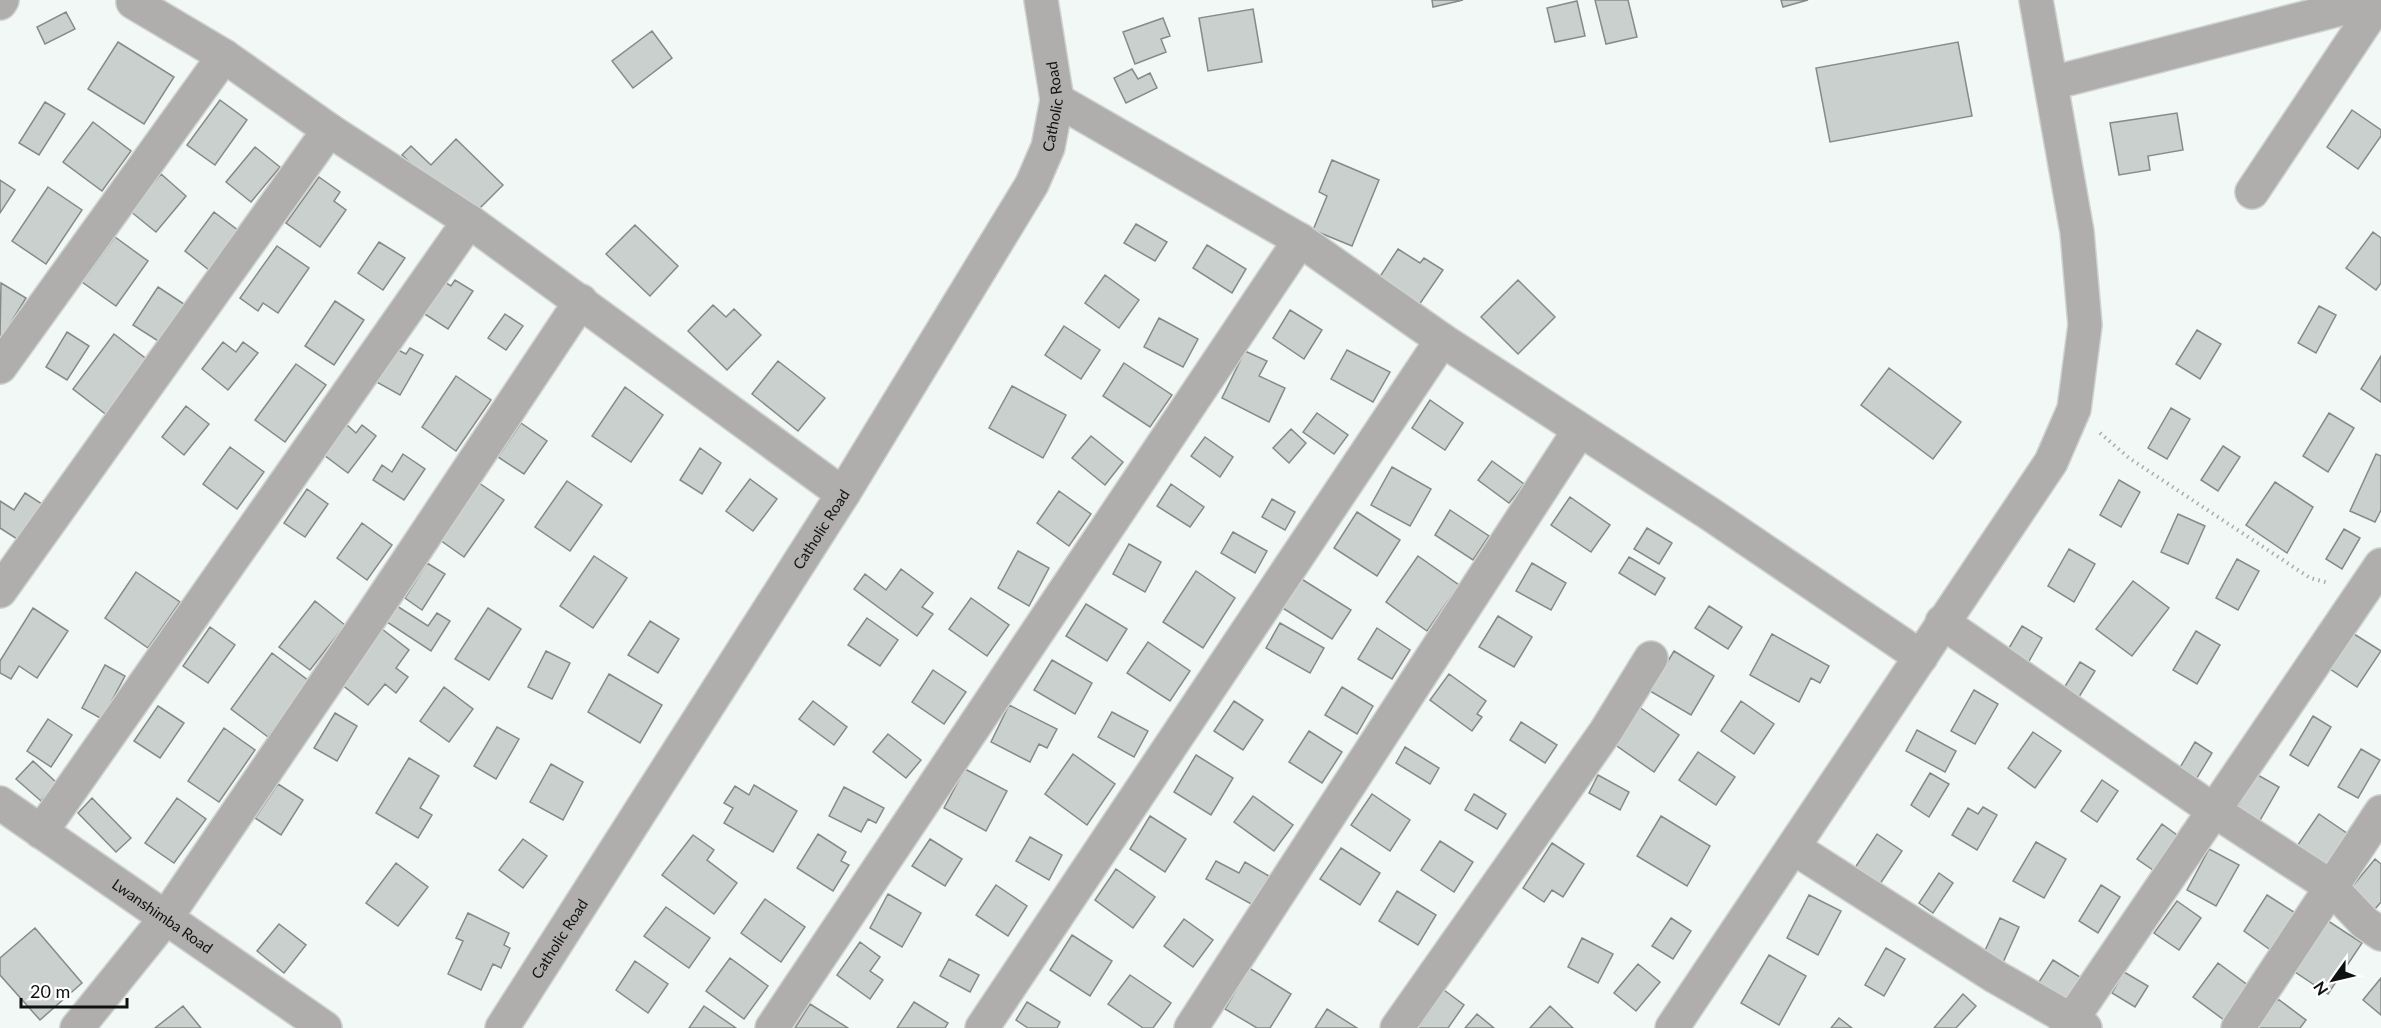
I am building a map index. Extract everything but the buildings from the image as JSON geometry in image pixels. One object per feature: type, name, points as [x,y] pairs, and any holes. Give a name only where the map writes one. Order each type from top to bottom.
[{"type":"street","name":"Catholic Road","points":[[502,1028],[843,494],[1032,184],[1048,147],[1057,100],[1041,0]]},
{"type":"street","points":[[1672,1028],[2051,462],[2074,409],[2085,325],[2076,232],[2036,0]]},
{"type":"street","points":[[2052,83],[2375,0]]},
{"type":"street","points":[[2252,192],[2380,0]]},
{"type":"street","points":[[137,1],[224,56],[329,130],[469,221],[843,494]]},
{"type":"street","points":[[0,367],[224,56]]},
{"type":"street","points":[[1057,100],[1300,240],[1442,340],[1710,514],[1921,657]]},
{"type":"street","points":[[0,591],[329,130]]},
{"type":"street","points":[[41,832],[469,221]]},
{"type":"street","points":[[772,1028],[1300,240]]},
{"type":"street","points":[[77,1028],[165,919],[581,301]]},
{"type":"street","points":[[982,1028],[1442,340]]},
{"type":"street","points":[[1191,1028],[1579,431]]},
{"type":"street","points":[[1794,848],[2075,1025],[2212,810],[2381,565]]},
{"type":"street","points":[[1942,622],[2212,810],[2330,886],[2365,923],[2381,934]]},
{"type":"street","points":[[1397,1028],[1606,731],[1651,658]]},
{"type":"street","name":"Lwanshimba Road","points":[[0,803],[325,1028]]},
{"type":"street","points":[[2238,1028],[2381,812]]},
{"type":"path","points":[[2074,409],[2129,458],[2310,578],[2361,591]]}]
